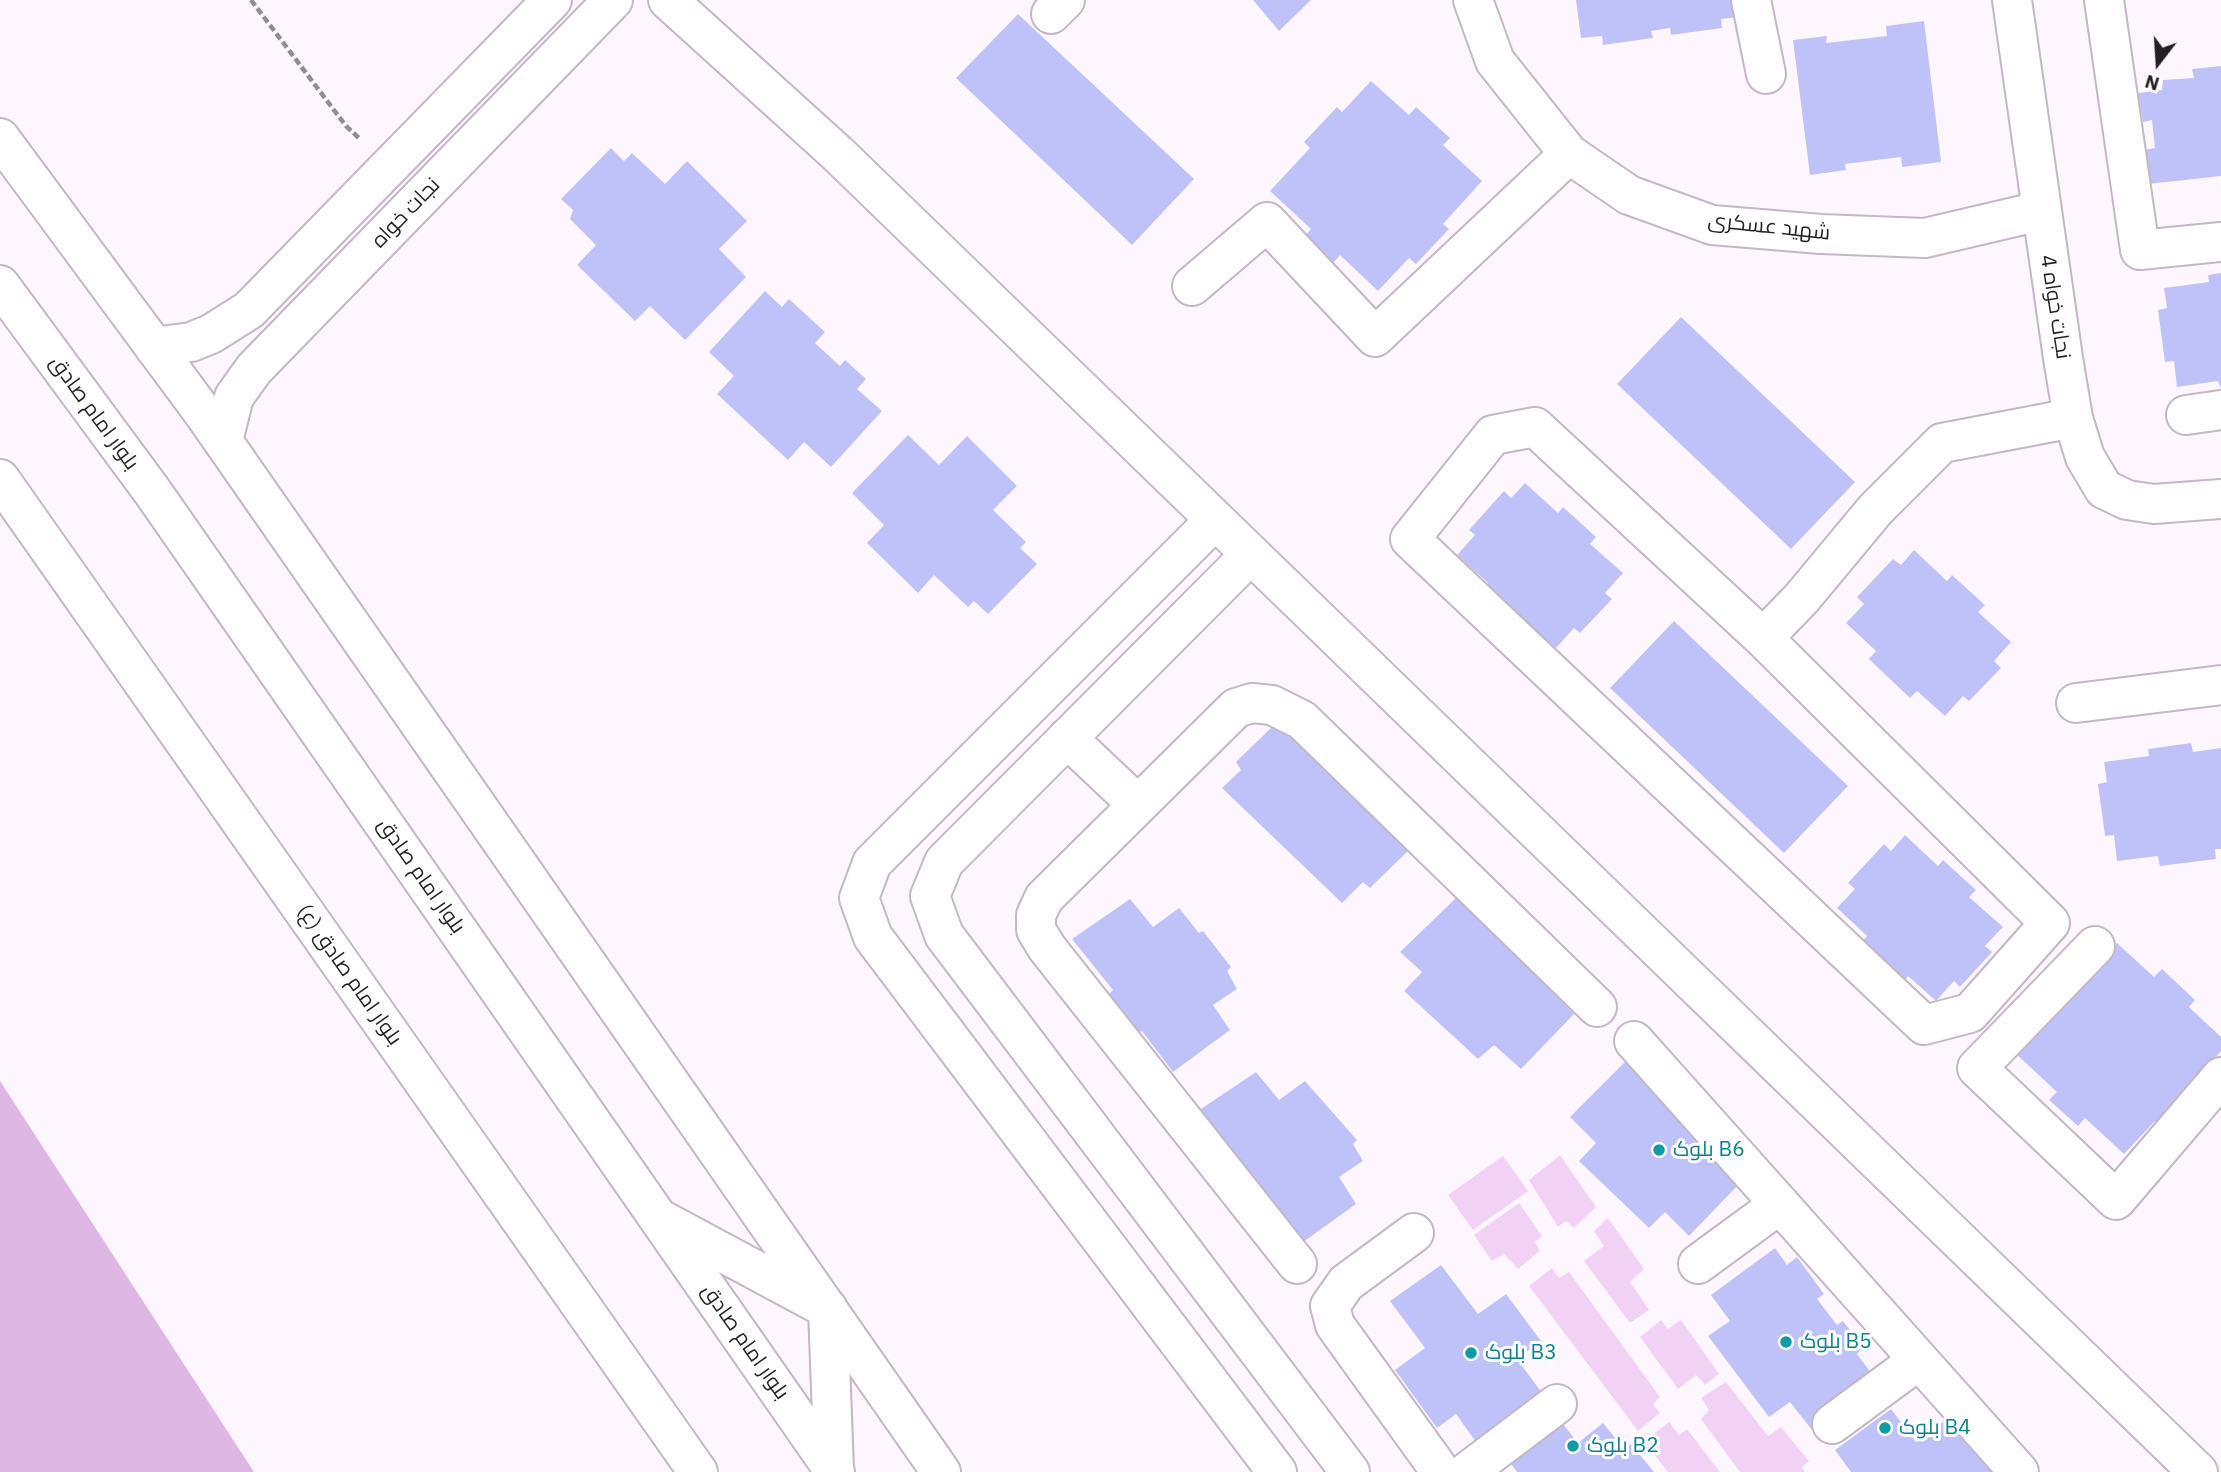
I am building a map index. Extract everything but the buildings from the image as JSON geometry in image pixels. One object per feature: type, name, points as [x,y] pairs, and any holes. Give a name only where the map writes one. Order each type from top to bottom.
[{"type":"street","points":[[154,347],[191,342],[211,334],[249,310],[552,0]]},
{"type":"street","name":"نجات خواه","points":[[223,441],[234,397],[254,369],[613,0]]},
{"type":"street","points":[[668,0],[839,155],[2198,1472]]},
{"type":"street","name":"شهید عسکری","points":[[1473,0],[1495,61],[1569,154],[1629,195],[1712,225],[1821,234],[1925,238],[2040,211]]},
{"type":"street","points":[[1751,0],[1766,74]]},
{"type":"street","name":"نجات خواه 4","points":[[2012,0],[2040,211],[2073,418],[2085,457],[2104,489],[2127,500],[2154,505],[2221,499]]},
{"type":"street","points":[[2104,0],[2140,250],[2221,242]]},
{"type":"street","points":[[0,138],[223,441],[941,1472]]},
{"type":"street","points":[[1192,286],[1267,222],[1375,337],[1569,154]]},
{"type":"street","name":"بلوار امام صادق","points":[[0,285],[152,491],[835,1471]]},
{"type":"street","points":[[1763,638],[1801,599],[1875,510],[1942,443],[2073,418]]},
{"type":"street","points":[[1535,427],[1763,638],[2050,923],[1969,1013],[1924,1025],[1410,539],[1493,435],[1535,427]]},
{"type":"street","name":"بلوار امام صادق (ع)","points":[[0,479],[698,1472]]},
{"type":"street","points":[[1215,520],[872,863],[859,898],[873,937],[1278,1472]]},
{"type":"street","points":[[1251,554],[944,862],[930,896],[944,935],[1350,1472]]},
{"type":"street","points":[[2076,703],[2221,685]]},
{"type":"street","points":[[1297,1264],[1047,948],[1037,930],[1036,915],[1044,898],[1236,708],[1252,703],[1272,705],[1302,720],[1597,1007]]},
{"type":"street","points":[[1067,738],[1137,804]]},
{"type":"street","points":[[2095,946],[1977,1068],[2116,1200],[2221,1077]]},
{"type":"street","points":[[1634,1041],[2019,1472]]},
{"type":"street","points":[[1698,1264],[1780,1204]]},
{"type":"street","points":[[659,1219],[828,1308]]},
{"type":"street","points":[[1414,1233],[1346,1283],[1330,1306],[1335,1325],[1441,1472]]},
{"type":"street","points":[[828,1308],[835,1471]]},
{"type":"street","points":[[1832,1424],[1919,1360]]},
{"type":"street","points":[[1467,1472],[1558,1404]]},
{"type":"path","points":[[251,0],[346,127],[390,166]]},
{"type":"shaded area","points":[[0,1081],[254,1472],[0,1472]]},
{"type":"shaded area","points":[[1560,1155],[1596,1207],[1574,1228],[1566,1221],[1558,1227],[1529,1180]]},
{"type":"shaded area","points":[[1503,1156],[1528,1191],[1473,1230],[1448,1195]]},
{"type":"shaded area","points":[[1519,1203],[1542,1236],[1535,1242],[1540,1251],[1518,1269],[1504,1254],[1492,1261],[1474,1235]]},
{"type":"shaded area","points":[[1608,1218],[1644,1269],[1630,1282],[1649,1310],[1630,1323],[1584,1261],[1604,1246],[1594,1231]]},
{"type":"shaded area","points":[[1552,1268],[1559,1278],[1569,1272],[1660,1397],[1653,1404],[1660,1413],[1638,1431],[1529,1286]]},
{"type":"shaded area","points":[[1661,1320],[1668,1329],[1681,1320],[1719,1374],[1705,1385],[1696,1375],[1678,1389],[1640,1337]]},
{"type":"shaded area","points":[[1726,1382],[1768,1436],[1781,1427],[1809,1461],[1802,1467],[1805,1472],[1740,1472],[1701,1419],[1709,1410],[1701,1398]]},
{"type":"shaded area","points":[[1669,1422],[1679,1435],[1687,1429],[1720,1472],[1668,1472],[1644,1441]]},
{"type":"place","name":"بلوک B6","points":[[1659,1150]]},
{"type":"place","name":"بلوک B5","points":[[1786,1342]]},
{"type":"place","name":"بلوک B3","points":[[1471,1353]]},
{"type":"place","name":"بلوک B4","points":[[1885,1428]]},
{"type":"place","name":"بلوک B2","points":[[1573,1446]]}]
